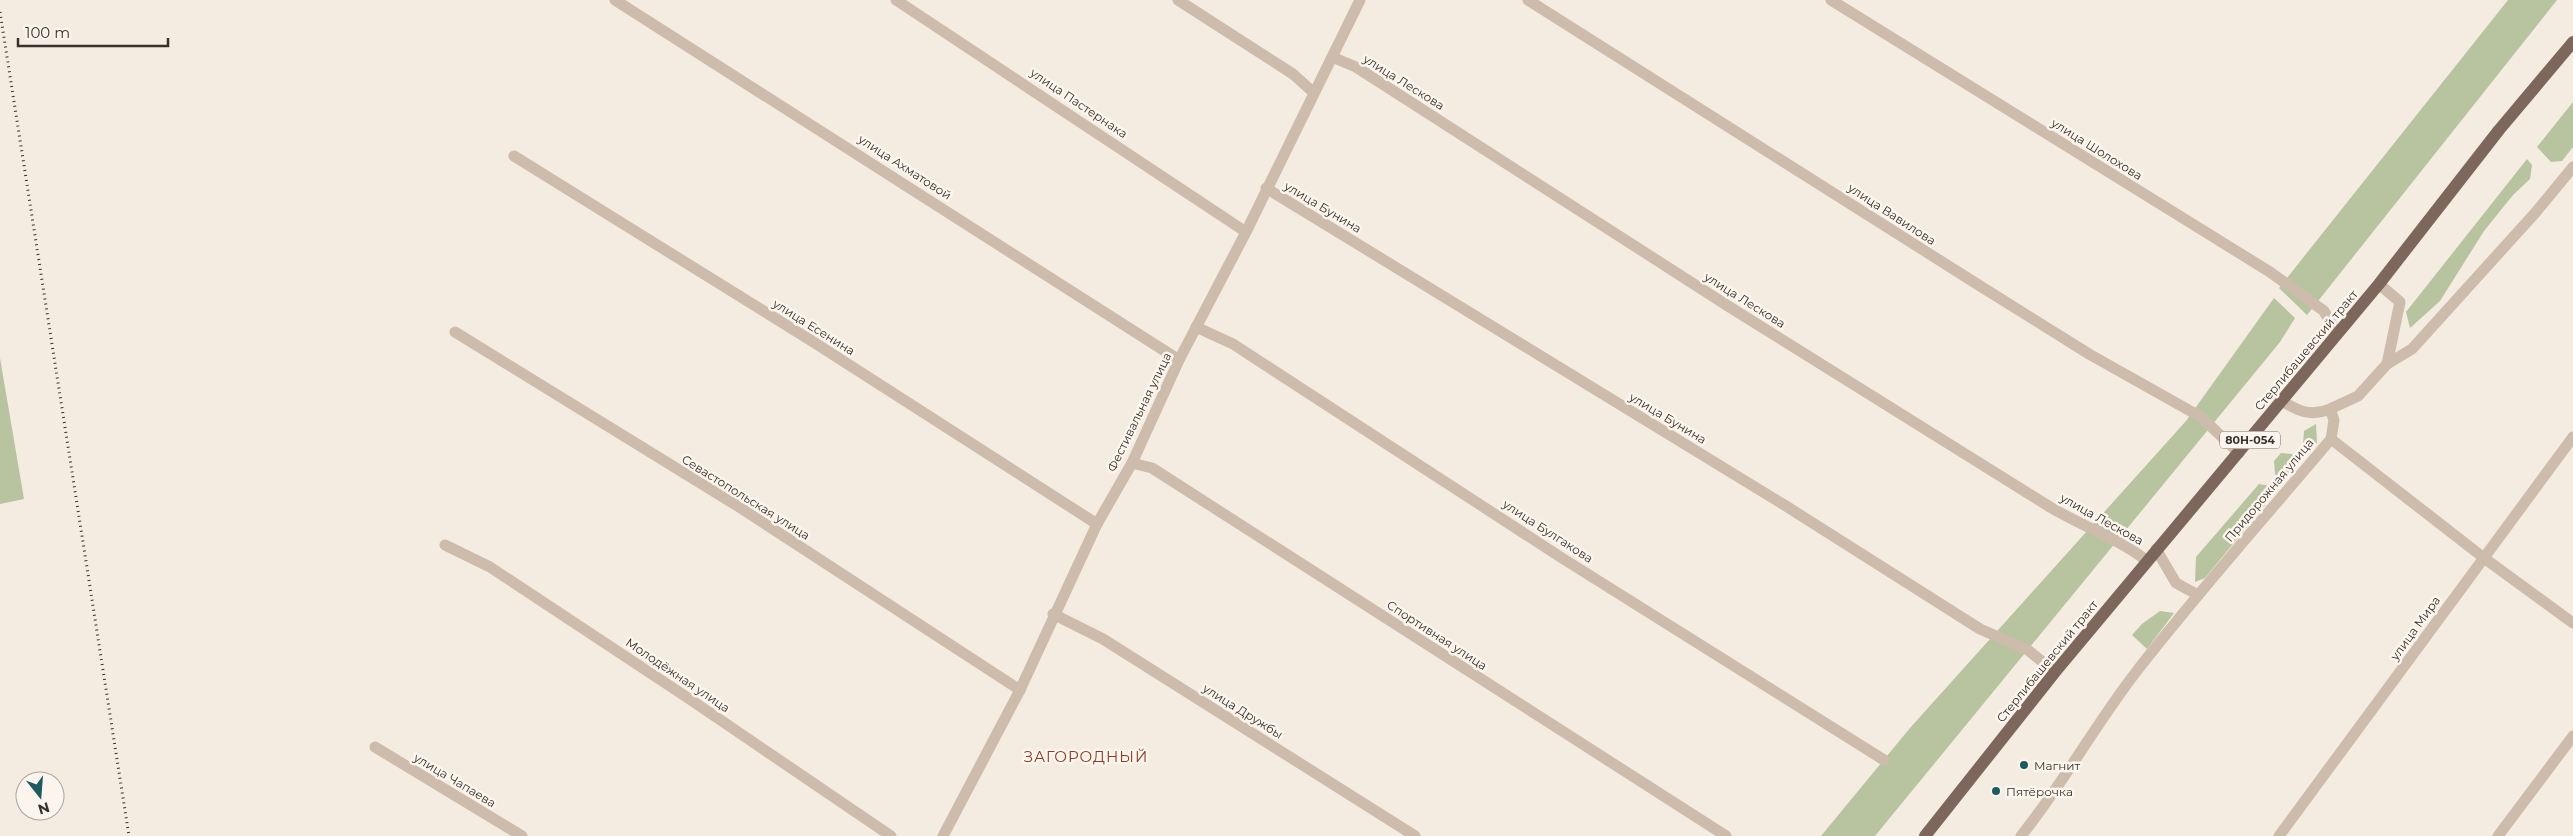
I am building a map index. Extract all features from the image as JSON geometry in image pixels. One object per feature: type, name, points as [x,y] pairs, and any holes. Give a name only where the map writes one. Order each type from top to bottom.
[{"type":"main road","name":"Стерлибашевский тракт","points":[[1925,836],[2146,560],[2379,284],[2499,130],[2573,42]]},
{"type":"street","name":"улица Ахматовой","points":[[615,0],[1179,360]]},
{"type":"street","name":"улица Пастернака","points":[[896,0],[1246,232]]},
{"type":"street","points":[[1178,0],[1293,74],[1314,93]]},
{"type":"street","name":"Фестивальная улица","points":[[944,836],[1020,690],[1097,524],[1132,463],[1179,360],[1246,232],[1360,0]]},
{"type":"street","name":"улица Вавилова","points":[[1528,0],[2089,354],[2201,417],[2238,453]]},
{"type":"street","name":"улица Шолохова","points":[[1831,0],[2270,272],[2324,312],[2336,333]]},
{"type":"street","name":"улица Лескова","points":[[1332,57],[1356,67],[1728,306],[2050,507],[2085,528],[2127,546],[2146,560]]},
{"type":"street","name":"улица Есенина","points":[[514,156],[815,343],[1097,524]]},
{"type":"street","points":[[2282,401],[2299,412],[2319,414],[2358,396],[2387,364],[2412,349],[2536,212],[2573,167]]},
{"type":"street","name":"улица Бунина","points":[[1266,188],[1786,506],[1980,629],[2028,650],[2055,672]]},
{"type":"street","points":[[2379,284],[2400,302],[2387,364]]},
{"type":"street","name":"улица Булгакова","points":[[1196,327],[1233,344],[1562,558],[1884,760]]},
{"type":"street","name":"Севастопольская улица","points":[[455,332],[736,505],[1020,690]]},
{"type":"street","name":"Придорожная улица","points":[[2021,836],[2048,802],[2135,674],[2198,594],[2331,438],[2334,420],[2330,409]]},
{"type":"street","name":"улица Мира","points":[[2279,836],[2573,437]]},
{"type":"street","points":[[2331,438],[2484,558],[2573,623]]},
{"type":"street","name":"Спортивная улица","points":[[1132,463],[1152,468],[1726,836]]},
{"type":"street","name":"Молодёжная улица","points":[[445,545],[498,572],[891,836]]},
{"type":"street","points":[[2156,549],[2176,583],[2198,594]]},
{"type":"street","name":"улица Дружбы","points":[[1054,614],[1103,639],[1415,836]]},
{"type":"street","points":[[2498,836],[2573,736]]},
{"type":"street","name":"улица Чапаева","points":[[375,747],[522,836]]},
{"type":"green space","points":[[2508,0],[2557,0],[2307,315],[2279,288]]},
{"type":"green space","points":[[2573,102],[2573,147],[2562,161],[2551,162],[2537,147]]},
{"type":"green space","points":[[2527,159],[2532,165],[2530,179],[2513,195],[2484,231],[2440,301],[2410,328],[2406,312]]},
{"type":"green space","points":[[2274,298],[2295,318],[2280,342],[1875,836],[1821,836],[1910,728],[2186,421]]},
{"type":"green space","points":[[0,358],[24,499],[0,504]]},
{"type":"green space","points":[[2316,424],[2317,443],[2302,458],[2304,431]]},
{"type":"green space","points":[[2281,453],[2292,454],[2297,464],[2287,477],[2281,480],[2275,474],[2274,461]]},
{"type":"green space","points":[[2259,484],[2277,487],[2275,493],[2205,578],[2195,582],[2196,557]]},
{"type":"green space","points":[[2160,611],[2174,613],[2147,649],[2132,635],[2142,624]]},
{"type":"railway","points":[[0,12],[129,836]]},
{"type":"place","name":"Магнит","points":[[2024,765]]},
{"type":"place","name":"Пятёрочка","points":[[1996,791]]},
{"type":"district","name":"ЗАГОРОДНЫЙ","points":[[1086,756]]}]
